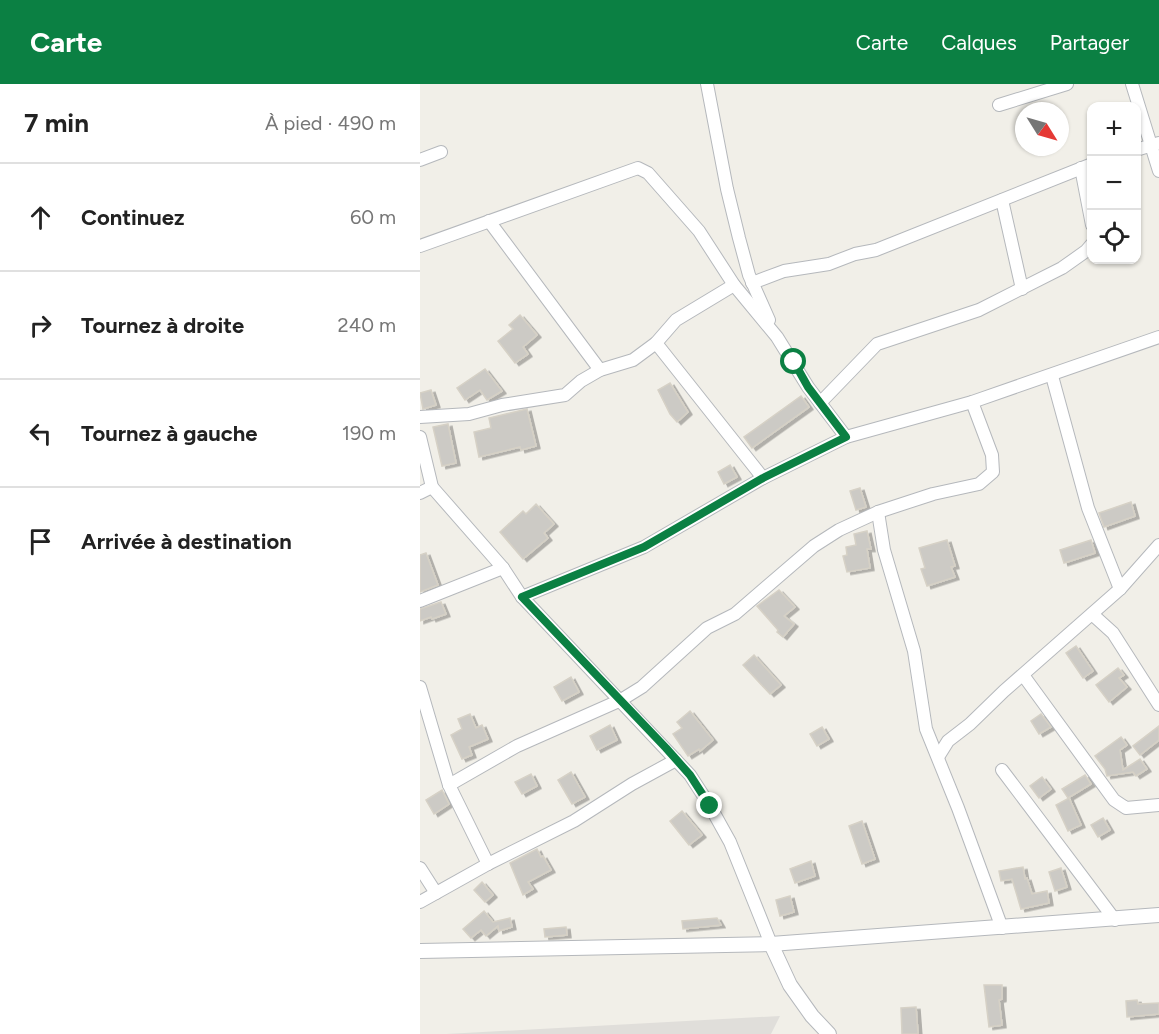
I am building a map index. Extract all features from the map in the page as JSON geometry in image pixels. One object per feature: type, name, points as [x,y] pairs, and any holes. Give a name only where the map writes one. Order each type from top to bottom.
[{"type":"street","points":[[707,84],[732,213],[752,283],[777,337]]},
{"type":"street","points":[[999,105],[1067,84]]},
{"type":"street","points":[[1132,84],[1154,143],[1159,171]]},
{"type":"street","points":[[420,160],[441,152]]},
{"type":"street","points":[[752,283],[783,271],[829,264],[855,254],[876,250],[1086,166],[1090,210]]},
{"type":"street","points":[[420,246],[638,168],[648,173],[699,231],[734,285],[777,337],[820,403],[846,437]]},
{"type":"street","points":[[1002,200],[1022,289]]},
{"type":"street","points":[[489,221],[600,370]]},
{"type":"street","points":[[820,403],[877,344],[979,310],[1062,268],[1087,250]]},
{"type":"street","points":[[420,417],[469,414],[502,405],[564,395],[581,381],[600,370],[633,360],[656,343],[676,320],[734,285]]},
{"type":"street","points":[[522,597],[644,547],[763,478],[846,437],[972,402],[1159,338]]},
{"type":"street","points":[[656,343],[763,478]]},
{"type":"street","points":[[1052,376],[1088,507],[1120,589]]},
{"type":"street","points":[[449,784],[517,746],[621,700],[659,673],[706,628],[735,614],[814,546],[839,530],[878,512],[933,494],[979,484],[990,477],[993,472],[992,455],[972,402]]},
{"type":"street","points":[[420,437],[432,487],[503,568],[522,597],[690,775],[730,842],[790,985],[812,1016],[829,1034]]},
{"type":"street","points":[[420,493],[432,487]]},
{"type":"street","points":[[878,512],[884,550],[914,651],[926,729],[1002,928]]},
{"type":"street","points":[[938,757],[948,741],[970,724],[1120,589],[1159,545]]},
{"type":"street","points":[[420,601],[503,568]]},
{"type":"street","points":[[1092,614],[1113,633],[1159,705]]},
{"type":"street","points":[[1023,675],[1114,800],[1126,807],[1159,805]]},
{"type":"street","points":[[420,687],[449,784],[488,864]]},
{"type":"street","points":[[420,902],[488,864],[574,821],[676,760]]},
{"type":"street","points":[[1002,770],[1115,920]]},
{"type":"street","points":[[420,868],[436,893]]},
{"type":"street","points":[[420,951],[771,944],[1159,915]]},
{"type":"shaded area","points":[[780,1016],[771,1034],[446,1034]]},
{"type":"building","points":[[520,315],[537,335],[523,347],[528,354],[515,363],[498,341],[513,329],[509,325]]},
{"type":"building","points":[[485,369],[502,391],[487,400],[480,390],[465,400],[457,388]]},
{"type":"building","points":[[670,383],[688,412],[677,422],[670,414],[658,390]]},
{"type":"building","points":[[431,390],[436,405],[423,409],[420,393]]},
{"type":"building","points":[[801,396],[809,407],[752,448],[744,437]]},
{"type":"building","points":[[527,409],[536,446],[521,450],[520,447],[479,457],[474,432],[491,428],[489,418]]},
{"type":"building","points":[[448,424],[456,463],[442,466],[433,427]]},
{"type":"building","points":[[730,465],[737,477],[724,484],[718,472]]},
{"type":"building","points":[[860,488],[866,507],[856,510],[850,491]]},
{"type":"building","points":[[1131,502],[1135,516],[1104,527],[1099,513]]},
{"type":"building","points":[[536,504],[554,524],[544,533],[548,538],[523,559],[500,532],[523,511],[526,514]]},
{"type":"building","points":[[867,531],[871,549],[867,549],[870,568],[847,572],[843,556],[847,555],[846,547],[856,545],[854,534]]},
{"type":"building","points":[[947,540],[955,566],[951,567],[955,577],[927,586],[921,569],[925,568],[919,548]]},
{"type":"building","points":[[1091,540],[1095,553],[1064,563],[1060,550]]},
{"type":"building","points":[[426,553],[438,585],[420,592],[420,555]]},
{"type":"building","points":[[779,590],[795,607],[784,616],[794,624],[783,637],[757,606]]},
{"type":"building","points":[[441,602],[446,614],[420,621],[420,609]]},
{"type":"building","points":[[1076,646],[1093,671],[1083,678],[1066,653]]},
{"type":"building","points":[[754,655],[781,685],[770,694],[743,665]]},
{"type":"building","points":[[1118,668],[1124,675],[1119,678],[1127,687],[1109,702],[1096,685]]},
{"type":"building","points":[[571,677],[579,692],[562,701],[554,687]]},
{"type":"building","points":[[690,711],[713,740],[700,751],[699,749],[688,756],[673,734],[682,728],[677,722]]},
{"type":"building","points":[[470,714],[476,728],[482,725],[488,739],[469,747],[472,755],[462,759],[451,735],[462,729],[458,719]]},
{"type":"building","points":[[1041,714],[1051,727],[1039,734],[1031,721]]},
{"type":"building","points":[[610,725],[617,740],[597,750],[590,736]]},
{"type":"building","points":[[1159,726],[1159,740],[1140,755],[1133,746]]},
{"type":"building","points":[[822,727],[829,739],[817,746],[810,734]]},
{"type":"building","points":[[1121,737],[1127,745],[1120,750],[1123,770],[1140,759],[1147,769],[1136,776],[1133,772],[1107,776],[1105,769],[1095,756]]},
{"type":"building","points":[[571,772],[585,797],[572,804],[558,780]]},
{"type":"building","points":[[531,774],[537,786],[522,794],[515,782]]},
{"type":"building","points":[[1085,775],[1091,784],[1068,798],[1062,789]]},
{"type":"building","points":[[1042,777],[1051,789],[1039,798],[1030,786]]},
{"type":"building","points":[[442,790],[449,804],[434,814],[426,800]]},
{"type":"building","points":[[1069,798],[1081,825],[1068,831],[1056,805]]},
{"type":"building","points":[[682,811],[702,835],[689,845],[670,821]]},
{"type":"building","points":[[1103,818],[1110,830],[1098,837],[1091,825]]},
{"type":"building","points":[[862,821],[875,859],[862,864],[849,826]]},
{"type":"building","points":[[537,849],[551,870],[528,882],[533,889],[523,895],[510,863]]},
{"type":"building","points":[[811,861],[815,876],[795,883],[790,869]]},
{"type":"building","points":[[1023,867],[1025,879],[1027,878],[1032,894],[1047,891],[1049,903],[1021,909],[1012,879],[1001,881],[999,871]]},
{"type":"building","points":[[1061,868],[1067,887],[1055,891],[1049,872]]},
{"type":"building","points":[[482,882],[493,895],[485,902],[474,890]]},
{"type":"building","points":[[790,896],[794,912],[780,916],[776,900]]},
{"type":"building","points":[[484,911],[493,922],[510,918],[512,927],[499,931],[498,926],[486,936],[481,930],[471,938],[463,929]]},
{"type":"building","points":[[717,918],[721,925],[683,929],[682,921]]},
{"type":"building","points":[[566,927],[567,935],[545,937],[544,929]]},
{"type":"building","points":[[984,985],[1002,985],[1002,999],[999,1000],[1002,1025],[989,1027]]},
{"type":"building","points":[[1137,1000],[1138,1004],[1159,1003],[1159,1014],[1127,1017],[1126,1001]]},
{"type":"building","points":[[916,1007],[918,1034],[902,1034],[901,1008]]},
{"type":"route","points":[[710,806],[690,775],[666,748],[522,597],[644,547],[763,478],[846,437],[808,387],[794,362]]}]
